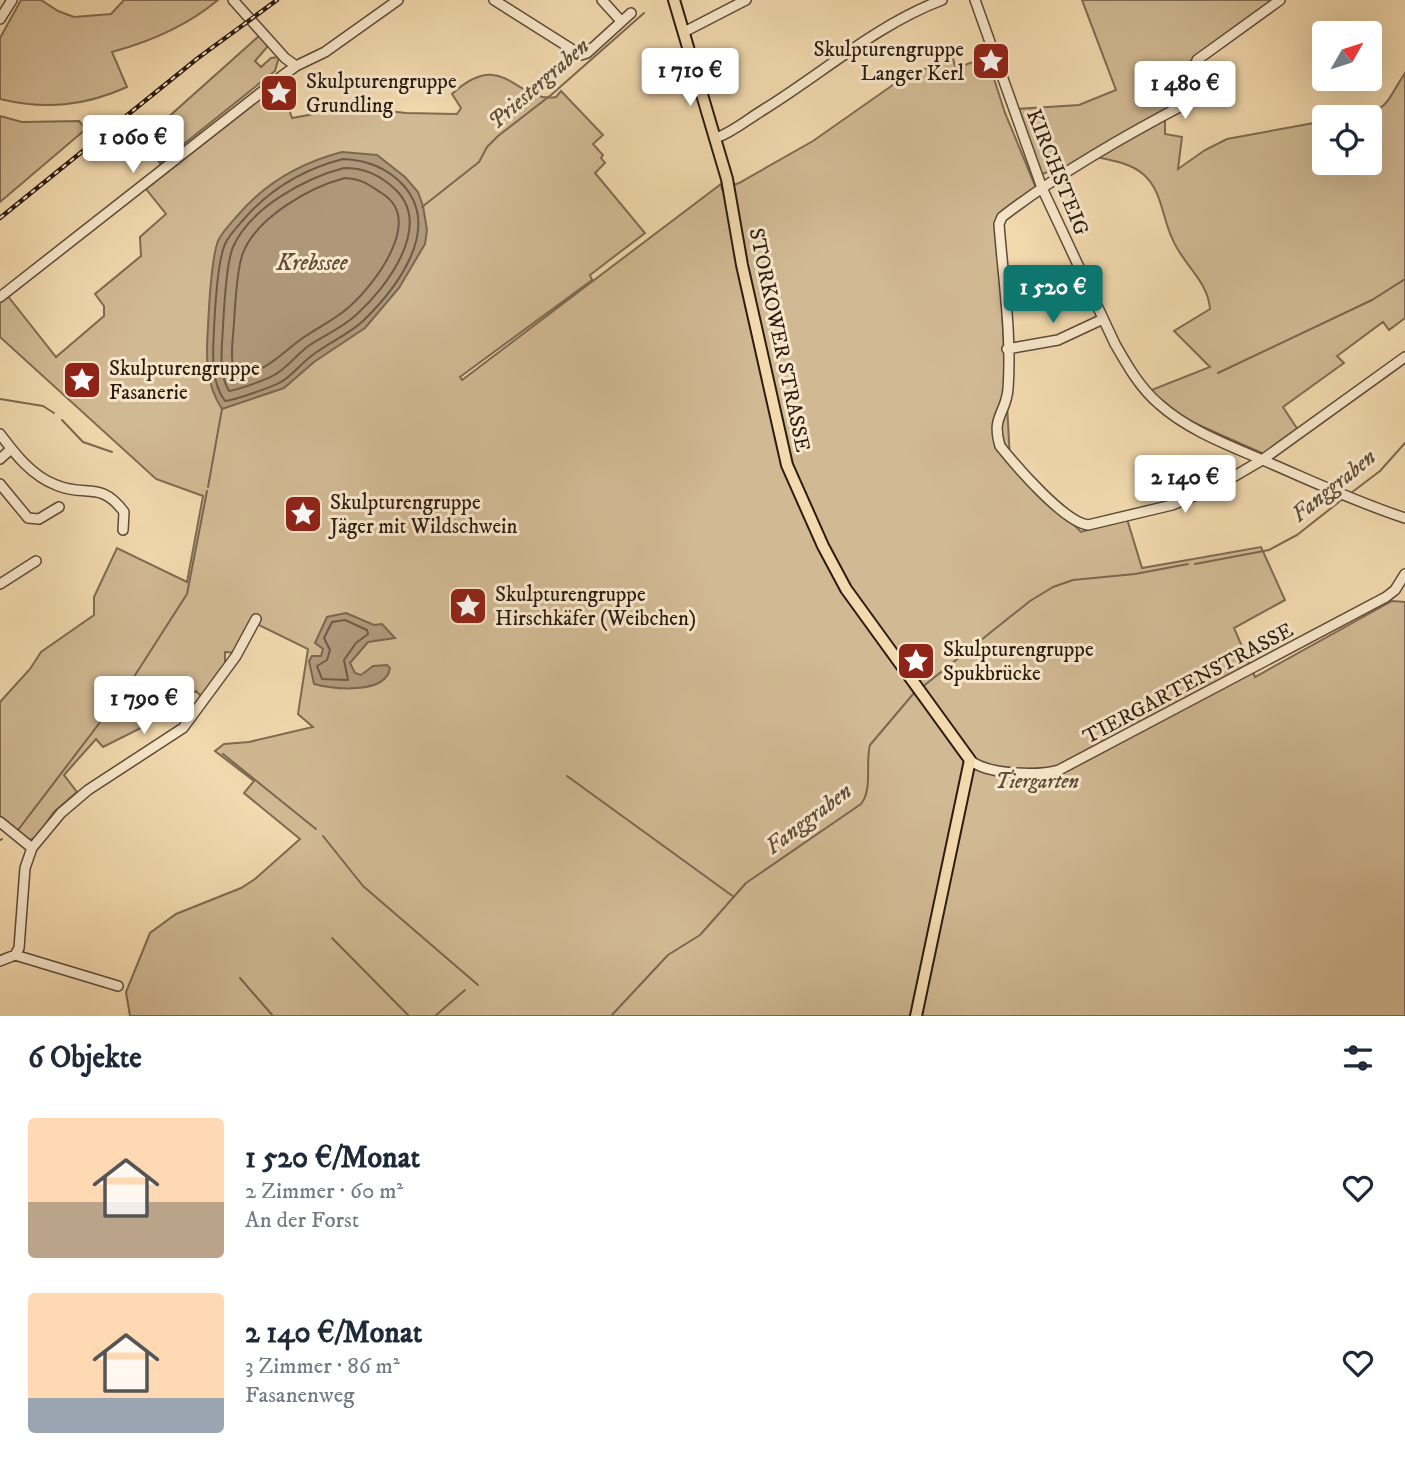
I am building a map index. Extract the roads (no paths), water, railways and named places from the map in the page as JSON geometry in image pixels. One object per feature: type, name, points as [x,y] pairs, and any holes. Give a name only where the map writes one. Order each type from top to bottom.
[{"type":"main road","name":"STORKOWER STRASSE","points":[[674,0],[689,30],[728,183],[762,362],[787,465],[823,546],[846,589],[970,761]]},
{"type":"main road","points":[[916,1016],[970,761]]},
{"type":"street","points":[[233,0],[285,58],[296,66]]},
{"type":"street","points":[[0,297],[296,66],[316,58],[398,0]]},
{"type":"street","points":[[494,0],[582,55],[631,13]]},
{"type":"street","points":[[602,0],[621,21]]},
{"type":"street","points":[[689,30],[746,0]]},
{"type":"street","points":[[716,138],[804,85],[892,22],[942,0]]},
{"type":"street","name":"KIRCHSTEIG","points":[[975,0],[1042,188],[1127,365],[1160,405],[1189,425],[1262,460],[1405,518]]},
{"type":"street","points":[[1280,0],[1197,60],[1187,103],[1042,188],[1002,217],[999,224],[1008,391],[997,419],[996,432],[1000,446],[1065,512],[1079,524],[1088,525],[1183,500],[1216,487],[1262,460],[1405,357]]},
{"type":"street","points":[[0,19],[10,1]]},
{"type":"street","points":[[1007,349],[1058,340],[1103,319]]},
{"type":"street","points":[[0,433],[31,470],[49,482],[61,487],[101,492],[111,496],[124,512],[123,530]]},
{"type":"street","points":[[0,459],[11,449]]},
{"type":"street","points":[[0,484],[28,518],[39,519],[59,507]]},
{"type":"street","points":[[0,584],[36,561]]},
{"type":"street","name":"TIERGARTENSTRASSE","points":[[970,761],[995,771],[1032,773],[1059,770],[1386,597],[1395,590],[1405,574]]},
{"type":"street","points":[[0,961],[15,955],[19,948],[25,868],[32,848],[61,813],[88,790],[183,727],[236,656],[256,619]]},
{"type":"street","points":[[0,822],[32,848]]},
{"type":"street","points":[[15,955],[118,986]]},
{"type":"water","name":"Krebssee","points":[[342,152],[377,155],[405,177],[418,192],[423,206],[427,230],[425,244],[399,288],[365,328],[314,362],[284,388],[222,409],[212,389],[207,359],[211,283],[218,241],[249,203],[272,183],[298,168]]},
{"type":"water","points":[[346,613],[374,625],[382,624],[395,638],[368,642],[350,663],[355,673],[361,675],[373,666],[387,665],[390,668],[386,677],[379,683],[358,688],[314,684],[309,661],[312,656],[321,656],[323,649],[315,643],[327,617]]},
{"type":"waterway","name":"Priestergraben","points":[[422,207],[479,162],[487,147],[498,136],[551,95],[644,13]]},
{"type":"waterway","points":[[1218,373],[1372,300],[1405,279]]},
{"type":"waterway","points":[[0,399],[43,406],[54,413]]},
{"type":"waterway","points":[[208,487],[222,409]]},
{"type":"waterway","points":[[62,420],[83,442],[112,452]]},
{"type":"waterway","name":"Fanggraben","points":[[1351,493],[1380,471],[1405,443]]},
{"type":"waterway","points":[[18,830],[130,683],[187,594],[207,491]]},
{"type":"waterway","name":"Fanggraben","points":[[1195,564],[1269,550],[1297,535],[1344,498]]},
{"type":"waterway","name":"Fanggraben","points":[[921,688],[1030,601],[1053,587],[1073,580],[1135,574],[1188,564]]},
{"type":"waterway","points":[[131,683],[163,711]]},
{"type":"waterway","name":"Fanggraben","points":[[611,1016],[668,955],[700,935],[746,883],[861,804],[867,791],[870,745],[914,693]]},
{"type":"waterway","points":[[223,754],[316,829]]},
{"type":"waterway","points":[[567,776],[734,897]]},
{"type":"waterway","points":[[323,836],[363,886],[478,985]]},
{"type":"waterway","points":[[332,938],[409,1016]]},
{"type":"waterway","points":[[240,978],[273,1016]]},
{"type":"waterway","points":[[435,1016],[465,990]]},
{"type":"railway","points":[[0,218],[198,58],[277,0]]},
{"type":"place","name":"Skulpturengruppe Langer Kerl","points":[[991,61]]},
{"type":"place","name":"Skulpturengruppe Grundling","points":[[279,93]]},
{"type":"place","name":"Skulpturengruppe Fasanerie","points":[[82,380]]},
{"type":"place","name":"Skulpturengruppe Jäger mit Wildschwein","points":[[303,514]]},
{"type":"place","name":"Skulpturengruppe Hirschkäfer (Weibchen)","points":[[468,606]]},
{"type":"place","name":"Skulpturengruppe Spukbrücke","points":[[916,661]]},
{"type":"park label","name":"Tiergarten","points":[[1037,781]]}]
